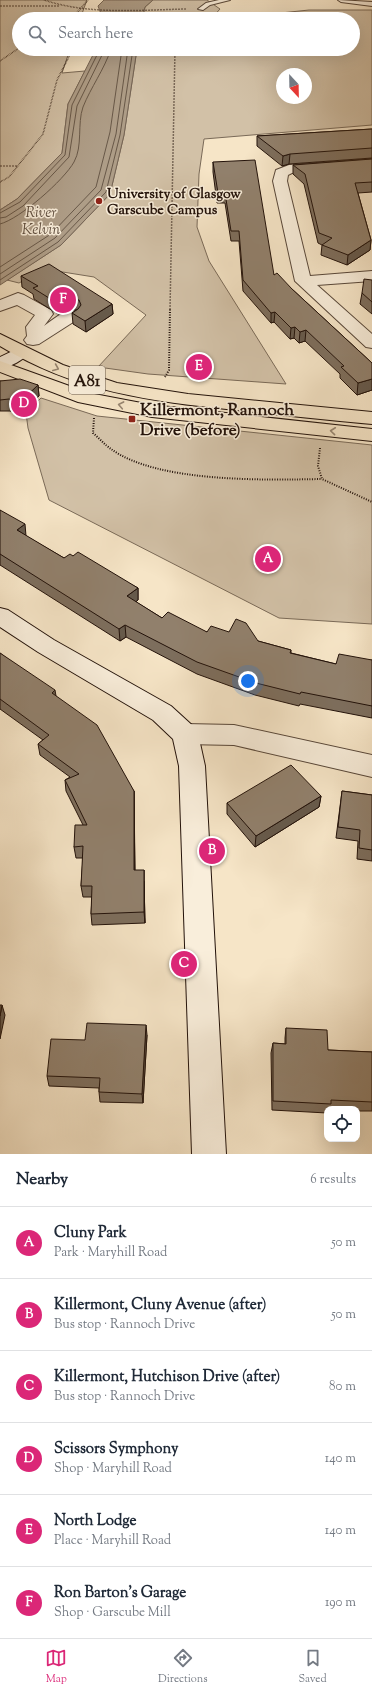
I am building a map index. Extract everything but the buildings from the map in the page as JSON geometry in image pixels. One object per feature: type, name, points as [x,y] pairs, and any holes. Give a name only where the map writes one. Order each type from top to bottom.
[{"type":"main road","name":"A81","points":[[0,339],[21,352],[83,378],[115,388],[155,404],[372,435]]},
{"type":"main road","name":"A81","points":[[0,365],[36,381],[101,402],[372,418]]},
{"type":"street","points":[[372,164],[289,169],[282,173],[280,181],[303,281],[372,342]]},
{"type":"street","points":[[303,281],[372,276]]},
{"type":"street","points":[[1,306],[18,298],[46,314],[34,324],[33,330],[36,337]]},
{"type":"street","points":[[0,365],[21,352],[36,337],[72,315]]},
{"type":"street","points":[[0,616],[46,646],[162,713],[185,734],[192,766],[209,1154]]},
{"type":"street","points":[[185,734],[234,735],[372,766]]},
{"type":"lane","points":[[201,9],[208,4],[227,0]]},
{"type":"lane","points":[[340,0],[372,4]]},
{"type":"path","points":[[44,0],[61,6]]},
{"type":"path","points":[[78,12],[88,0]]},
{"type":"path","points":[[0,6],[201,9]]},
{"type":"path","points":[[0,61],[12,53]]},
{"type":"path","points":[[0,182],[9,177],[43,134],[57,80],[69,56]]},
{"type":"path","points":[[155,404],[158,388],[169,370],[175,56]]},
{"type":"path","points":[[0,166],[17,166]]},
{"type":"path","points":[[101,402],[94,417],[93,433],[100,442],[113,452],[151,466],[215,478],[250,480],[322,479],[372,502]]},
{"type":"path","points":[[321,444],[318,466],[322,479]]},
{"type":"shaded area","points":[[0,0],[87,0],[83,12],[12,12],[12,56],[68,56],[62,73],[85,71],[68,104],[62,153],[17,199],[0,210]]},
{"type":"shaded area","points":[[153,0],[207,0],[220,9],[217,12],[144,12],[145,7]]},
{"type":"shaded area","points":[[309,10],[372,10],[372,125],[204,139],[199,174],[197,227],[209,261],[286,384],[148,374],[98,367],[146,315],[94,277],[44,269],[19,283],[7,280],[61,245],[110,194],[124,135],[136,56],[360,56],[360,12],[290,12]]},
{"type":"shaded area","points":[[41,398],[97,416],[372,445],[372,624],[279,618],[49,500],[28,428],[26,413]]},
{"type":"water","points":[[104,0],[153,0],[145,7],[144,12],[100,12],[98,6]]},
{"type":"water","name":"River Kelvin","points":[[92,56],[136,56],[124,135],[110,194],[61,245],[0,285],[0,210],[17,199],[62,153],[68,104]]},
{"type":"place","name":"University of Glasgow Garscube Campus","points":[[99,201]]},
{"type":"place","name":"Ron Barton's Garage","points":[[63,300]]},
{"type":"place","name":"North Lodge","points":[[199,367]]},
{"type":"place","name":"Scissors Symphony","points":[[24,404]]},
{"type":"place","name":"Killermont, Rannoch Drive (before)","points":[[132,419]]},
{"type":"place","name":"Cluny Park","points":[[268,559]]},
{"type":"place","name":"Killermont, Cluny Avenue (after)","points":[[212,851]]},
{"type":"place","name":"Killermont, Hutchison Drive (after)","points":[[184,964]]}]
